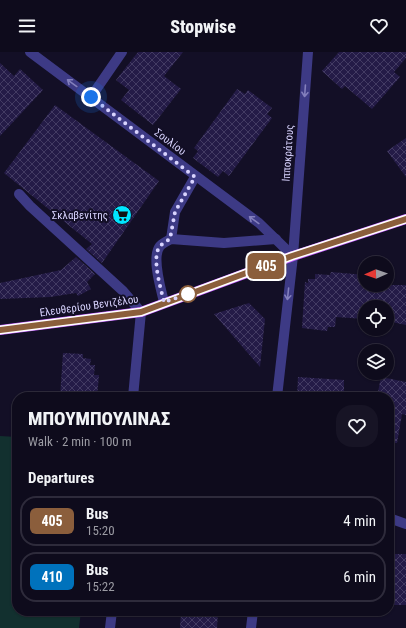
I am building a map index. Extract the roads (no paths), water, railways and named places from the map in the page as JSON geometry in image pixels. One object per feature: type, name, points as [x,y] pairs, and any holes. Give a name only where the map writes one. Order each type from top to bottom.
[{"type":"main road","name":"Ελευθερίου Βενιζέλου","points":[[0,330],[141,312],[164,302],[292,256],[406,218]]},
{"type":"street","name":"Σουλίου","points":[[30,52],[195,177],[259,223],[292,256]]},
{"type":"street","points":[[91,97],[122,52]]},
{"type":"street","name":"Ιπποκράτους","points":[[278,392],[292,256],[308,52]]},
{"type":"street","points":[[170,239],[175,212],[195,177]]},
{"type":"street","points":[[19,194],[30,206],[123,291],[141,312],[133,392]]},
{"type":"street","points":[[164,302],[156,262],[156,254],[160,246],[170,239],[224,243],[276,239]]},
{"type":"street","points":[[394,520],[406,524]]},
{"type":"street","points":[[110,628],[111,616]]},
{"type":"street","points":[[251,628],[252,616]]},
{"type":"place","name":"Σκλαβενίτης","points":[[122,215]]}]
